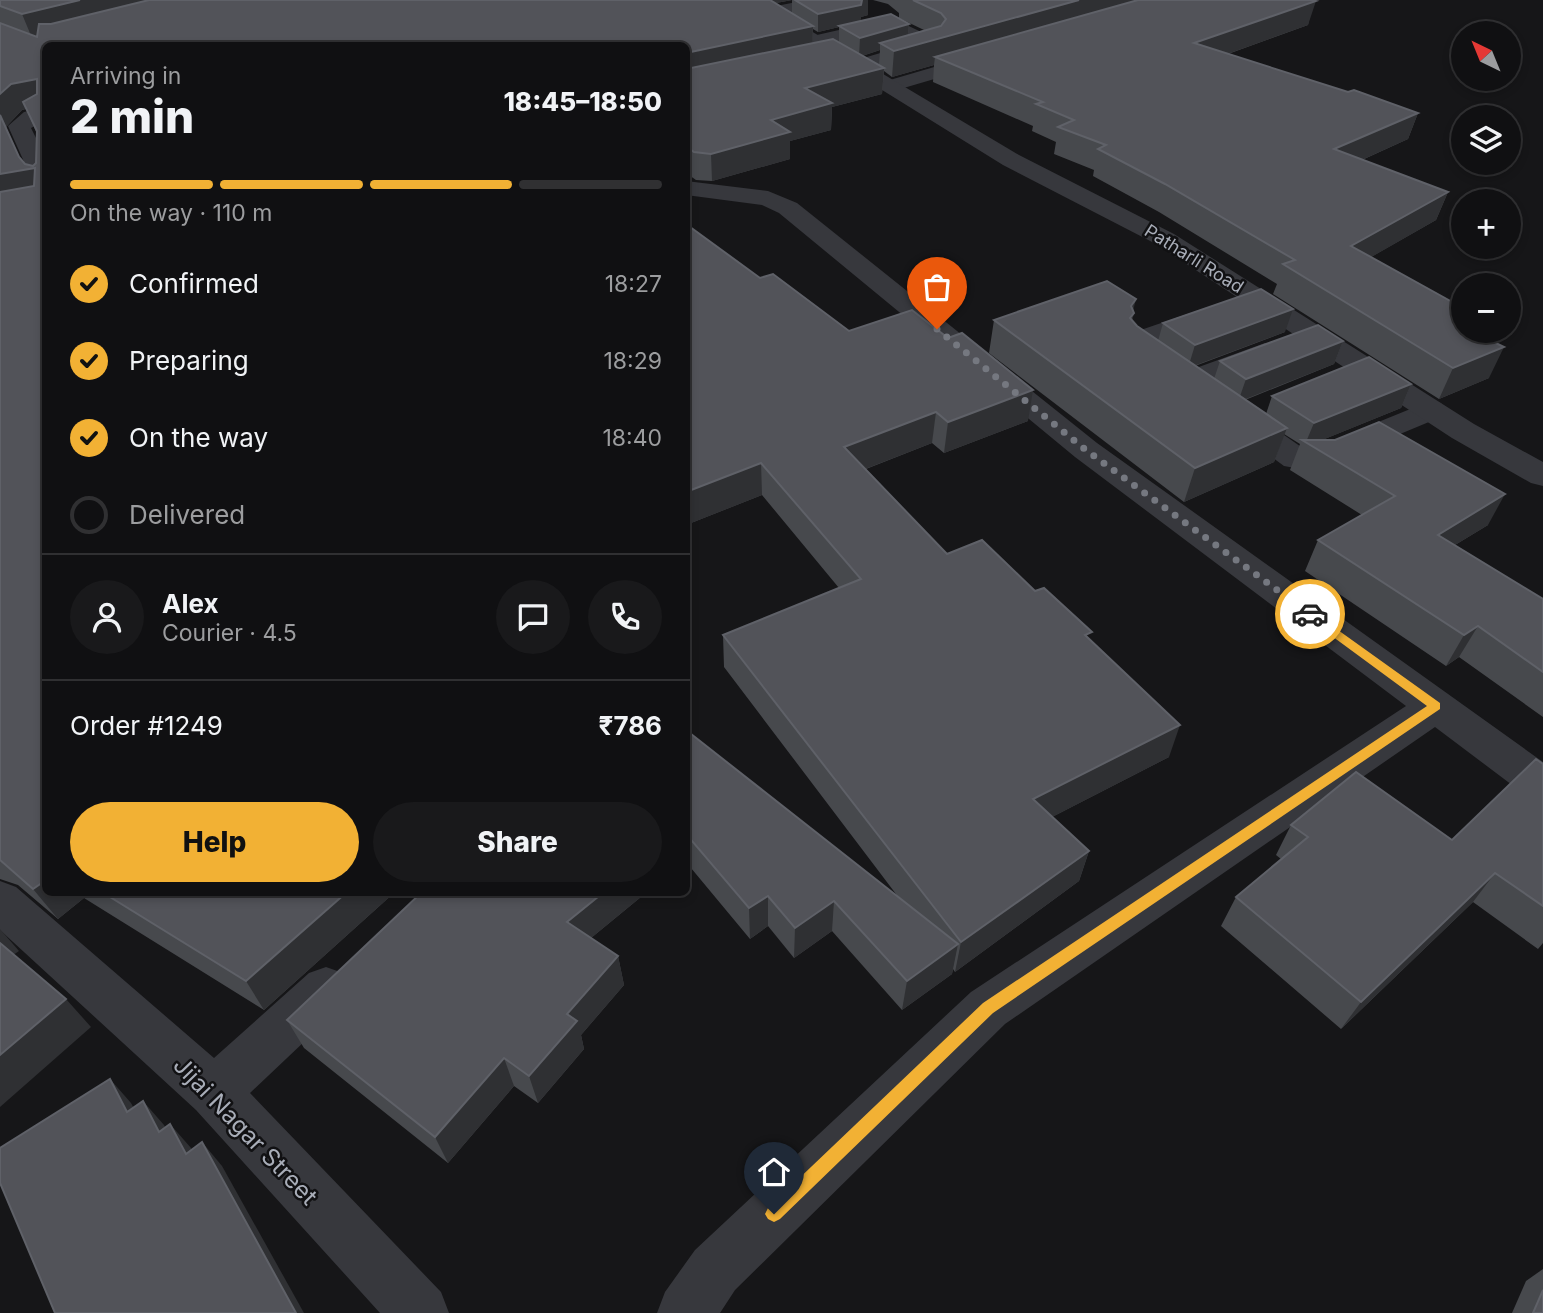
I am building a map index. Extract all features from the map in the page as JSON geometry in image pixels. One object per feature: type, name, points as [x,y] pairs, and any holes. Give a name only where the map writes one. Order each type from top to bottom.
[{"type":"street","points":[[746,0],[813,46]]},
{"type":"street","points":[[768,13],[835,0]]},
{"type":"street","points":[[813,46],[888,18],[889,15],[877,9]]},
{"type":"street","points":[[813,46],[887,24],[931,44],[857,66]]},
{"type":"street","name":"Patharli Road","points":[[813,46],[839,54],[1011,160],[1165,239],[1430,410],[1543,476]]},
{"type":"street","points":[[890,86],[1007,52]]},
{"type":"street","points":[[42,114],[19,126],[42,175]]},
{"type":"street","points":[[690,188],[768,198],[788,208],[1086,450],[1543,785]]},
{"type":"street","points":[[1256,298],[1140,346],[1185,382],[1249,412],[1295,459],[1311,461],[1430,410]]},
{"type":"street","points":[[1185,382],[1313,334]]},
{"type":"street","points":[[1325,382],[1362,366]]},
{"type":"street","points":[[686,1313],[715,1270],[988,1008],[1436,706]]},
{"type":"street","name":"Jijai Nagar Street","points":[[0,901],[215,1092],[323,1212],[420,1313]]},
{"type":"street","points":[[215,1092],[362,956]]},
{"type":"building","points":[[0,0],[80,0],[22,14],[0,6]]},
{"type":"building","points":[[149,0],[770,0],[813,26],[690,52],[690,42],[42,42],[42,883],[33,889],[0,860],[0,192],[34,186],[35,168],[0,174],[0,115],[19,157],[25,164],[33,166],[36,163],[37,131],[23,102],[37,94],[37,79],[11,84],[0,94],[0,23],[37,37],[39,24],[51,24]]},
{"type":"building","points":[[795,0],[862,0],[861,5],[818,14]]},
{"type":"building","points":[[913,0],[1079,0],[894,51],[880,43],[941,26],[946,19],[941,13]]},
{"type":"building","points":[[1138,0],[1316,1],[1194,43],[1348,92],[1354,90],[1418,113],[1334,149],[1448,192],[1351,246],[1451,301],[1451,343],[1496,343],[1504,347],[1453,368],[1283,264],[1295,260],[1165,184],[1098,149],[1106,145],[1058,127],[1074,120],[1036,104],[1043,102],[935,57]]},
{"type":"building","points":[[891,14],[909,24],[860,38],[839,26]]},
{"type":"building","points":[[833,39],[884,68],[805,88],[832,103],[771,120],[790,132],[711,154],[690,149],[690,68]]},
{"type":"building","points":[[690,227],[760,278],[773,274],[849,331],[912,310],[948,338],[962,333],[1033,390],[948,422],[936,412],[844,447],[947,554],[982,540],[1035,591],[1044,588],[1092,632],[1085,635],[1180,725],[1033,799],[1089,851],[961,942],[723,635],[861,579],[761,463],[690,490]]},
{"type":"building","points":[[1107,281],[1136,299],[1131,306],[1134,313],[1130,318],[1137,326],[1287,428],[1195,468],[994,320]]},
{"type":"building","points":[[1261,289],[1293,309],[1195,345],[1163,323]]},
{"type":"building","points":[[1318,325],[1343,341],[1246,379],[1220,361]]},
{"type":"building","points":[[1369,357],[1411,384],[1314,423],[1272,396]]},
{"type":"building","points":[[1379,422],[1505,494],[1438,535],[1543,599],[1543,672],[1478,626],[1464,635],[1318,540],[1395,496],[1302,440],[1335,440]]},
{"type":"building","points":[[690,733],[958,944],[907,981],[834,901],[795,928],[768,896],[749,908],[690,839]]},
{"type":"building","points":[[1536,759],[1543,764],[1543,906],[1495,873],[1361,1002],[1236,897],[1308,837],[1291,825],[1356,772],[1452,840]]},
{"type":"building","points":[[108,896],[342,896],[246,981]]},
{"type":"building","points":[[418,896],[599,896],[567,922],[618,956],[567,1014],[577,1021],[529,1076],[504,1058],[435,1137],[287,1020]]},
{"type":"building","points":[[0,943],[66,999],[0,1055]]},
{"type":"building","points":[[110,1079],[127,1112],[143,1101],[159,1132],[170,1124],[186,1154],[202,1142],[296,1313],[55,1313],[0,1183],[0,1148]]},
{"type":"building","points":[[1543,1290],[1543,1313],[1533,1313]]},
{"type":"way so far","points":[[937,329],[1086,450],[1310,614]]},
{"type":"route","points":[[774,1214],[988,1008],[1436,706],[1310,614]]}]
